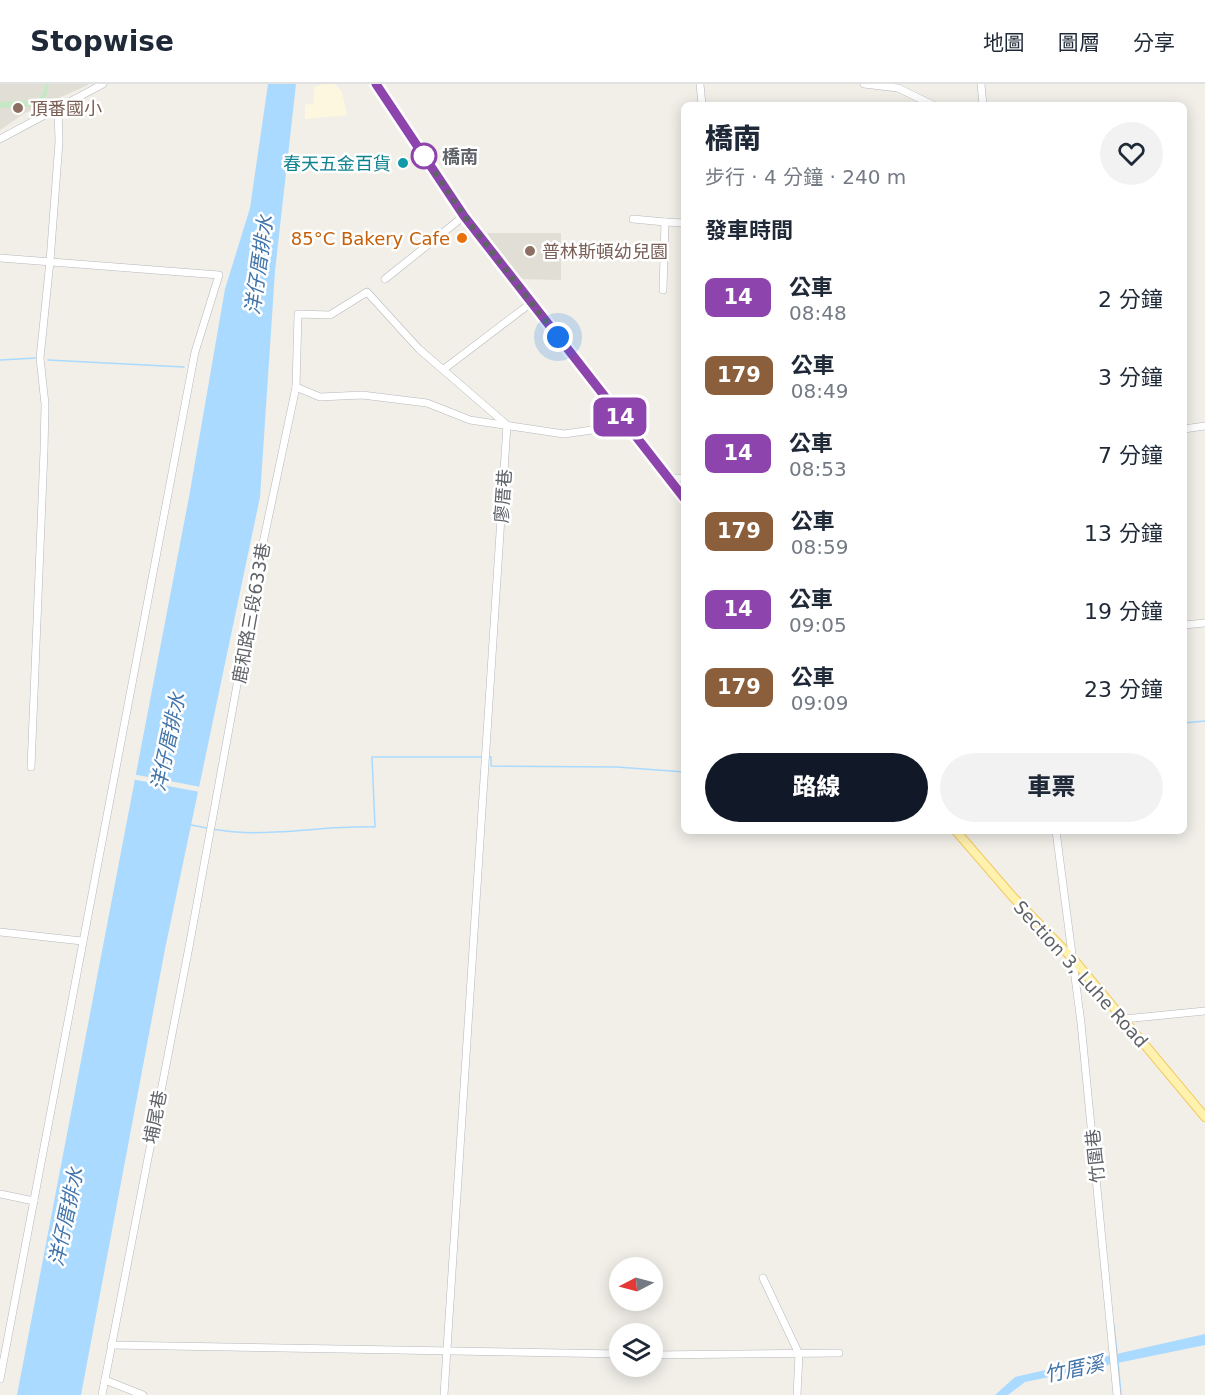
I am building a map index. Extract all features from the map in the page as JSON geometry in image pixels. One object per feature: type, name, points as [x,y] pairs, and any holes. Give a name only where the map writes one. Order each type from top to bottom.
[{"type":"main road","points":[[376,84],[464,216],[681,494]]},
{"type":"main road","name":"Section 3, Luhe Road","points":[[959,834],[1012,896],[1074,960],[1205,1117]]},
{"type":"street","points":[[0,140],[103,84]]},
{"type":"street","points":[[700,84],[702,102]]},
{"type":"street","points":[[864,84],[898,88],[927,102]]},
{"type":"street","points":[[981,84],[983,102]]},
{"type":"street","points":[[31,767],[45,452],[45,404],[40,358],[51,261],[59,142],[58,108]]},
{"type":"street","points":[[385,279],[464,216]]},
{"type":"street","points":[[633,219],[681,223]]},
{"type":"street","points":[[663,290],[665,222]]},
{"type":"street","points":[[0,258],[219,275],[195,352],[0,1379]]},
{"type":"street","name":"鹿和路三段633巷","points":[[208,839],[263,543],[296,387],[298,314],[330,315],[367,292],[419,349],[444,369]]},
{"type":"street","points":[[507,425],[444,369],[531,303]]},
{"type":"street","points":[[296,387],[320,397],[362,395],[427,404],[470,420],[564,434],[627,425]]},
{"type":"street","name":"廖厝巷","points":[[444,1395],[507,425]]},
{"type":"street","points":[[1187,429],[1205,426]]},
{"type":"street","points":[[669,478],[681,478]]},
{"type":"street","points":[[1187,625],[1205,623]]},
{"type":"street","name":"竹圍巷","points":[[1056,834],[1074,960],[1118,1395]]},
{"type":"street","name":"埔尾巷","points":[[102,1395],[208,839]]},
{"type":"street","points":[[0,932],[82,941]]},
{"type":"street","points":[[1124,1019],[1205,1011]]},
{"type":"street","points":[[0,1194],[34,1201]]},
{"type":"street","points":[[763,1278],[799,1354],[797,1395]]},
{"type":"street","points":[[111,1345],[609,1354]]},
{"type":"street","points":[[663,1355],[839,1353]]},
{"type":"street","points":[[105,1380],[143,1395]]},
{"type":"shaded area","name":"頂番國小","points":[[0,84],[88,85],[25,113],[0,130]]},
{"type":"shaded area","points":[[335,84],[342,92],[347,115],[305,119],[305,105],[314,103],[314,87]]},
{"type":"shaded area","name":"普林斯頓幼兒園","points":[[487,233],[561,233],[561,280],[517,279]]},
{"type":"green space","points":[[45,84],[49,84],[46,97],[38,106],[0,108],[0,102],[38,100],[44,91]]},
{"type":"water","name":"洋仔厝排水","points":[[268,84],[296,84],[275,271],[260,497],[165,949],[81,1395],[17,1395],[189,497],[225,289],[250,208]]},
{"type":"water","name":"竹厝溪","points":[[1205,1334],[1205,1345],[1025,1382],[1008,1395],[995,1395],[1015,1377]]},
{"type":"pier","points":[[132,774],[201,787],[200,792],[131,779]]},
{"type":"waterway","points":[[0,360],[36,358]]},
{"type":"waterway","points":[[48,360],[184,367]]},
{"type":"waterway","points":[[1187,723],[1205,721]]},
{"type":"waterway","points":[[212,829],[253,833],[375,827],[372,757],[481,757]]},
{"type":"waterway","points":[[489,757],[491,757],[491,766],[617,767],[681,772]]},
{"type":"waterway","points":[[191,825],[207,828]]},
{"type":"waterway","points":[[1114,1325],[1117,1353]]},
{"type":"waterway","points":[[1118,1361],[1121,1395]]},
{"type":"bus line","name":"14","points":[[376,84],[464,216],[681,494]]},
{"type":"place","name":"頂番國小","points":[[18,108]]},
{"type":"place","name":"橋南","points":[[424,156]]},
{"type":"place","name":"春天五金百貨","points":[[403,163]]},
{"type":"place","name":"85°C Bakery Cafe","points":[[462,238]]},
{"type":"place","name":"普林斯頓幼兒園","points":[[530,251]]},
{"type":"route","points":[[424,156],[464,216],[558,337]]}]
